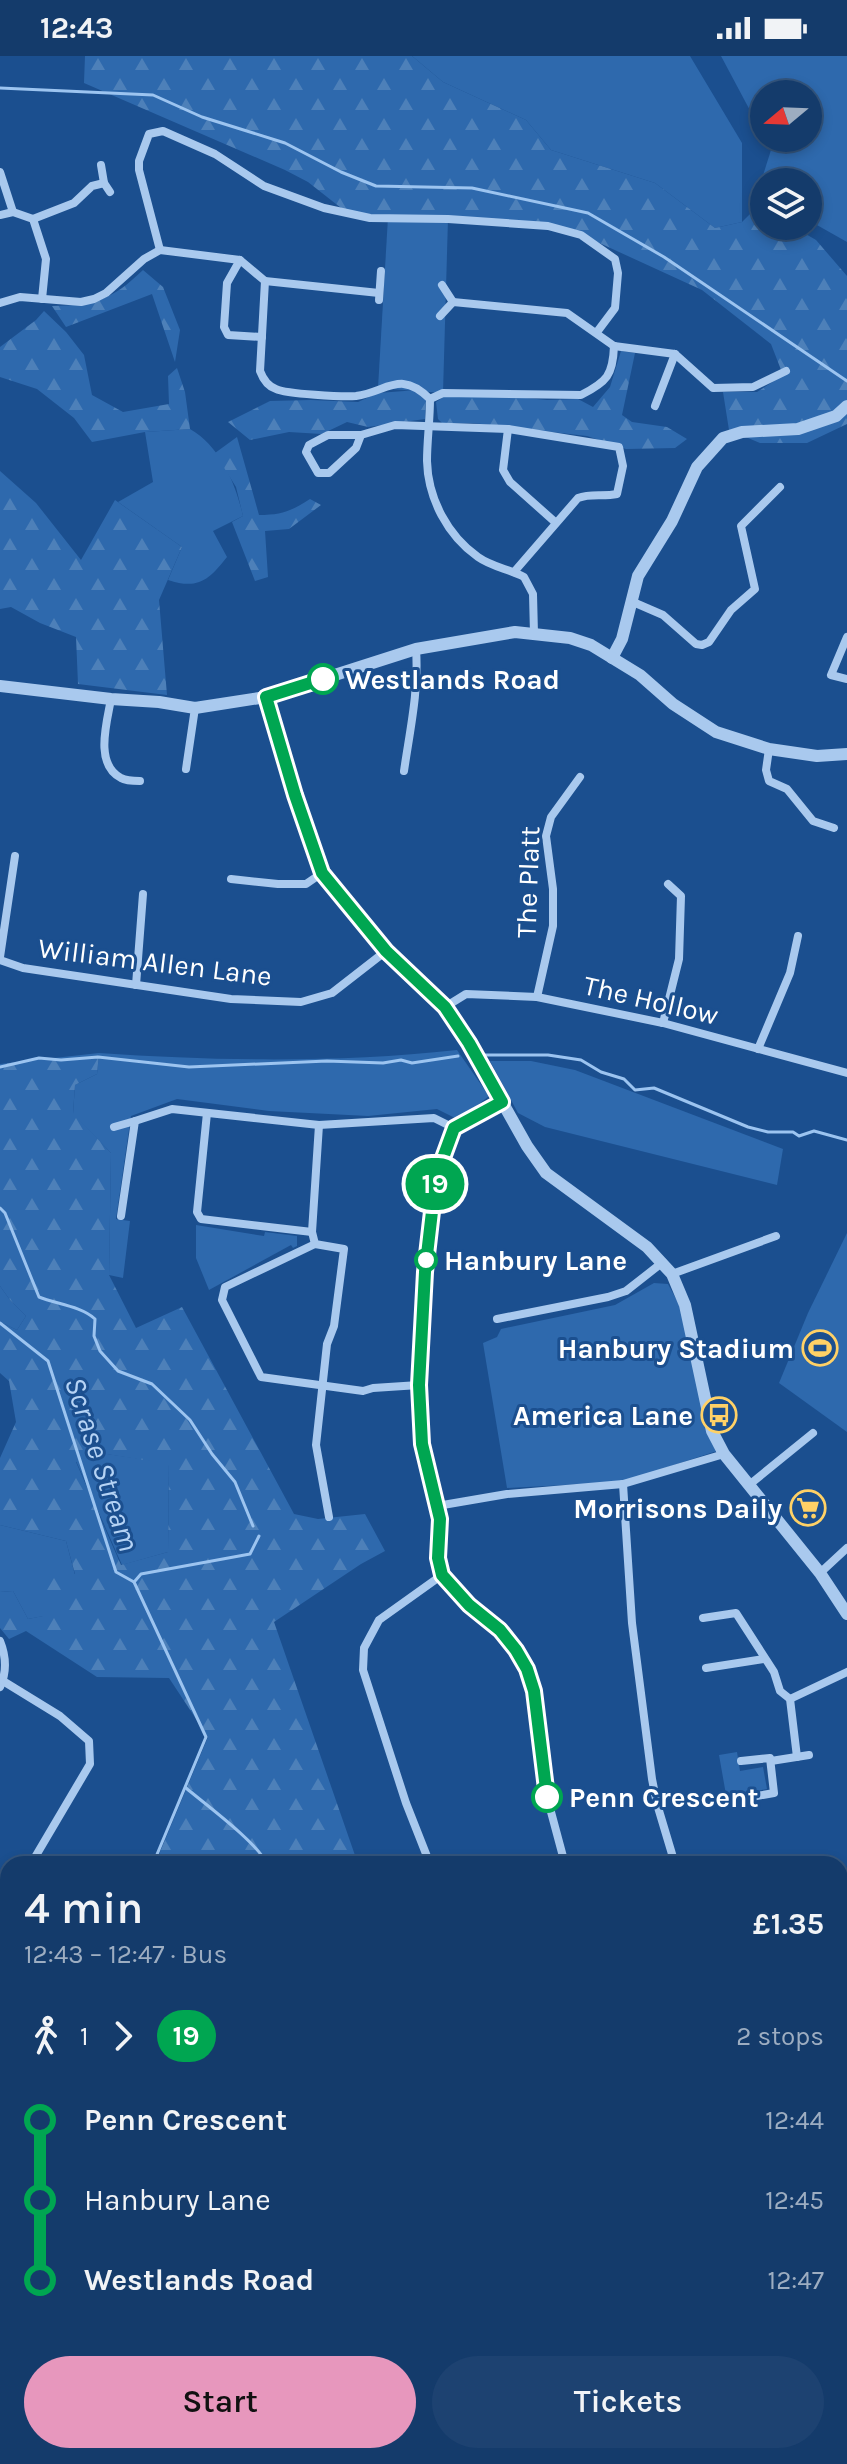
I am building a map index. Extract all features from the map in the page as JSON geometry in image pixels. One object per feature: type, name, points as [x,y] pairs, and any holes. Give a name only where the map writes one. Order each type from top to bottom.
[{"type":"street","points":[[160,250],[139,161],[149,134],[163,131],[215,154],[264,186],[324,208],[370,218],[548,226],[581,235],[615,259],[618,273],[615,308],[597,332]]},
{"type":"street","points":[[101,165],[104,183],[110,192]]},
{"type":"street","points":[[0,172],[13,212]]},
{"type":"street","points":[[0,215],[13,212],[33,219],[74,203],[92,186],[104,183]]},
{"type":"street","points":[[33,219],[46,259],[42,299]]},
{"type":"street","points":[[0,303],[20,297],[81,302],[94,299],[160,250],[240,260],[265,281],[379,297],[381,271]]},
{"type":"street","points":[[240,260],[227,283],[224,327],[228,335],[262,337]]},
{"type":"street","points":[[265,281],[260,371],[264,381],[276,390],[337,396],[359,396],[400,384],[419,388],[430,399],[427,463],[430,484],[443,519],[454,536],[477,557],[524,577],[533,594],[534,634]]},
{"type":"street","points":[[442,285],[453,302]]},
{"type":"street","points":[[453,302],[567,313],[614,346],[675,354],[713,388],[753,387],[786,371]]},
{"type":"street","points":[[440,316],[453,302]]},
{"type":"street","points":[[430,399],[443,393],[581,395],[602,385],[613,365],[614,346]]},
{"type":"street","points":[[655,406],[675,354]]},
{"type":"street","points":[[612,658],[622,639],[638,576],[672,521],[697,467],[723,438],[742,432],[798,429],[836,416],[847,406]]},
{"type":"street","points":[[361,435],[356,448],[329,473],[318,473],[306,452],[309,445],[328,435],[361,435],[395,425],[508,429],[619,447],[623,466],[617,494],[589,494],[578,498],[514,572]]},
{"type":"street","points":[[508,429],[503,470],[510,482],[555,522]]},
{"type":"street","points":[[633,602],[663,615],[696,644],[709,642],[731,610],[755,589],[737,525],[780,487]]},
{"type":"street","points":[[0,686],[195,708],[266,697],[416,649],[515,632],[570,638],[591,645],[640,675],[673,704],[716,732],[773,750],[817,756],[847,754]]},
{"type":"street","points":[[847,637],[831,675],[847,679]]},
{"type":"street","points":[[404,771],[415,704],[416,649]]},
{"type":"street","points":[[266,697],[322,873],[386,951],[445,1007],[546,1173],[647,1247],[672,1274],[685,1305],[712,1431],[724,1454],[820,1573],[847,1614]]},
{"type":"street","points":[[111,699],[104,745],[110,768],[122,779],[140,781]]},
{"type":"street","points":[[186,769],[195,708]]},
{"type":"street","points":[[773,750],[766,770],[769,781],[787,789],[813,821],[834,828]]},
{"type":"street","name":"The Platt","points":[[537,997],[553,926],[553,889],[546,836],[551,817],[580,777]]},
{"type":"street","points":[[0,958],[15,856]]},
{"type":"street","points":[[231,879],[306,884],[322,873]]},
{"type":"street","points":[[663,1023],[679,959],[681,896],[668,884]]},
{"type":"street","points":[[136,985],[143,894]]},
{"type":"street","points":[[758,1049],[790,973],[798,936]]},
{"type":"street","name":"William Allen Lane","points":[[0,958],[23,968],[231,999],[301,1002],[332,993],[386,951]]},
{"type":"street","name":"The Hollow","points":[[445,1007],[466,994],[537,997],[663,1023],[847,1073]]},
{"type":"street","points":[[502,1102],[454,1128],[436,1177],[425,1272],[419,1385],[422,1444],[440,1519],[438,1558],[442,1575],[469,1605],[500,1630],[527,1669],[534,1691],[547,1797],[563,1856]]},
{"type":"street","points":[[114,1127],[172,1109],[319,1125],[434,1118],[454,1128]]},
{"type":"street","points":[[207,1113],[197,1212],[201,1219],[312,1232]]},
{"type":"street","points":[[121,1216],[135,1121]]},
{"type":"street","points":[[315,1244],[312,1232],[319,1125]]},
{"type":"street","points":[[672,1274],[776,1236]]},
{"type":"street","points":[[329,1517],[316,1445],[324,1386],[327,1344],[334,1326],[344,1249],[315,1244],[225,1287],[222,1300],[261,1377],[324,1386],[363,1391],[419,1385]]},
{"type":"street","points":[[497,1319],[626,1291],[663,1262]]},
{"type":"street","points":[[749,1485],[813,1433]]},
{"type":"street","points":[[437,1506],[507,1494],[623,1484],[724,1454]]},
{"type":"street","points":[[623,1484],[632,1623],[652,1779],[673,1856]]},
{"type":"street","points":[[820,1573],[847,1548]]},
{"type":"street","points":[[427,1856],[363,1670],[364,1648],[379,1620],[442,1575]]},
{"type":"street","points":[[703,1618],[736,1613],[774,1672],[780,1691],[790,1699],[797,1757]]},
{"type":"street","points":[[0,1641],[5,1666],[1,1684],[60,1716],[89,1741],[90,1764],[36,1856]]},
{"type":"street","points":[[706,1668],[764,1659]]},
{"type":"street","points":[[790,1699],[847,1672]]},
{"type":"street","points":[[741,1761],[770,1758],[771,1761],[809,1755]]},
{"type":"street","points":[[751,1797],[774,1793],[771,1761]]},
{"type":"green space","points":[[85,56],[412,56],[443,82],[526,120],[551,150],[655,183],[715,228],[742,222],[750,214],[750,240],[816,240],[847,276],[847,424],[807,443],[760,443],[729,430],[723,392],[757,392],[783,375],[771,344],[702,290],[582,235],[548,226],[350,215],[308,182],[285,170],[84,83]]},
{"type":"green space","points":[[412,56],[690,56],[742,143],[742,222],[715,228],[655,183],[551,150],[526,120],[443,82]]},
{"type":"green space","points":[[721,56],[847,56],[847,242],[822,228],[822,168],[765,168],[770,152],[822,152],[822,80],[750,80],[750,111]]},
{"type":"green space","points":[[388,217],[448,219],[443,393],[378,388]]},
{"type":"green space","points":[[143,270],[163,287],[180,330],[175,362],[152,294],[66,327],[52,306],[102,299],[122,288]]},
{"type":"green space","points":[[44,311],[84,355],[92,395],[123,412],[169,404],[168,376],[177,368],[185,392],[190,429],[145,432],[92,442],[74,418],[37,389],[0,377],[0,347]]},
{"type":"green space","points":[[621,351],[635,353],[622,415],[632,422],[667,427],[687,439],[675,448],[626,449],[587,436],[473,423],[442,423],[438,419],[436,402],[445,396],[578,399],[593,407],[610,387]]},
{"type":"green space","points":[[418,390],[426,399],[425,419],[368,427],[347,422],[322,434],[289,432],[250,440],[228,422],[270,401],[358,402],[378,393]]},
{"type":"green space","points":[[190,429],[210,445],[225,467],[243,516],[213,531],[227,557],[221,565],[202,581],[187,584],[168,580],[182,547],[118,502],[153,482],[145,432]]},
{"type":"green space","points":[[237,437],[259,515],[286,512],[310,499],[321,505],[289,529],[265,531],[268,577],[255,581],[232,522],[243,516],[236,487],[215,453]]},
{"type":"green space","points":[[0,471],[36,503],[81,560],[115,500],[182,547],[159,600],[167,695],[78,684],[76,637],[11,607],[0,609]]},
{"type":"green space","points":[[457,1050],[489,1096],[459,1120],[437,1109],[368,1116],[269,1111],[177,1099],[131,1116],[116,1219],[130,1221],[123,1278],[109,1275],[111,1153],[73,1114],[75,1085],[97,1074],[99,1053],[278,1059],[368,1057]]},
{"type":"green space","points":[[99,1053],[97,1074],[75,1085],[73,1113],[111,1153],[109,1275],[136,1328],[182,1307],[294,1514],[318,1519],[365,1514],[385,1551],[274,1622],[355,1856],[158,1856],[208,1737],[169,1678],[97,1677],[26,1631],[9,1639],[0,1628],[0,1592],[13,1591],[28,1619],[43,1616],[38,1581],[75,1574],[66,1541],[0,1525],[0,1458],[16,1422],[9,1381],[0,1373],[0,1322],[17,1330],[26,1316],[0,1286],[0,1064]],"holes":[[[100,1453],[169,1464],[168,1552],[121,1565],[76,1462]]]},
{"type":"green space","points":[[490,1061],[531,1061],[575,1070],[783,1149],[777,1185],[545,1127],[518,1113]]},
{"type":"green space","points":[[196,1225],[264,1236],[265,1232],[297,1236],[297,1246],[293,1248],[291,1245],[209,1290],[196,1258]]},
{"type":"green space","name":"Hanbury Stadium","points":[[847,1233],[847,1432],[779,1383],[808,1313]]},
{"type":"green space","points":[[654,1283],[668,1284],[681,1308],[717,1451],[622,1482],[507,1488],[483,1343],[497,1337],[501,1329],[615,1305]]},
{"type":"green space","points":[[0,1286],[26,1316],[17,1330],[0,1322]]},
{"type":"green space","points":[[100,1453],[169,1463],[168,1552],[122,1565],[76,1461]]},
{"type":"green space","points":[[0,1525],[66,1541],[75,1575],[44,1616],[28,1619],[13,1591],[0,1592]]},
{"type":"green space","points":[[737,1752],[740,1771],[763,1767],[767,1789],[747,1793],[749,1802],[728,1806],[719,1755]]},
{"type":"waterway","points":[[0,88],[153,95],[202,117],[285,143],[376,186],[472,188],[588,213],[664,257],[847,381]]},
{"type":"waterway","points":[[482,1055],[548,1055],[581,1060],[601,1072],[624,1079],[635,1090],[654,1088],[748,1127],[768,1132],[793,1132],[799,1136],[814,1131],[847,1140]]},
{"type":"waterway","points":[[0,1067],[39,1058],[98,1057],[189,1067],[327,1061],[383,1063],[401,1060],[412,1063],[458,1056]]},
{"type":"waterway","points":[[0,1208],[5,1213],[39,1297],[76,1308],[95,1319],[94,1336],[100,1351],[118,1371],[152,1384],[190,1420],[235,1482],[253,1526]]},
{"type":"waterway","name":"Scrase Stream","points":[[0,1323],[48,1361],[116,1572],[134,1582]]},
{"type":"waterway","points":[[135,1581],[141,1574],[250,1554],[259,1536]]},
{"type":"waterway","points":[[134,1582],[206,1737],[156,1856]]},
{"type":"waterway","points":[[186,1788],[263,1856]]},
{"type":"bus line","name":"19","points":[[323,679],[266,697],[322,873],[386,951],[445,1007],[502,1102],[454,1128],[436,1177],[425,1272],[419,1385],[422,1444],[440,1519],[438,1558],[442,1575],[469,1605],[500,1630],[527,1669],[534,1691],[547,1797]]},
{"type":"place","name":"Westlands Road","points":[[323,679]]},
{"type":"place","name":"Hanbury Lane","points":[[426,1260]]},
{"type":"place","name":"Hanbury Stadium","points":[[820,1348]]},
{"type":"place","name":"America Lane","points":[[719,1415]]},
{"type":"place","name":"Morrisons Daily","points":[[808,1508]]},
{"type":"place","name":"Penn Crescent","points":[[547,1797]]}]
